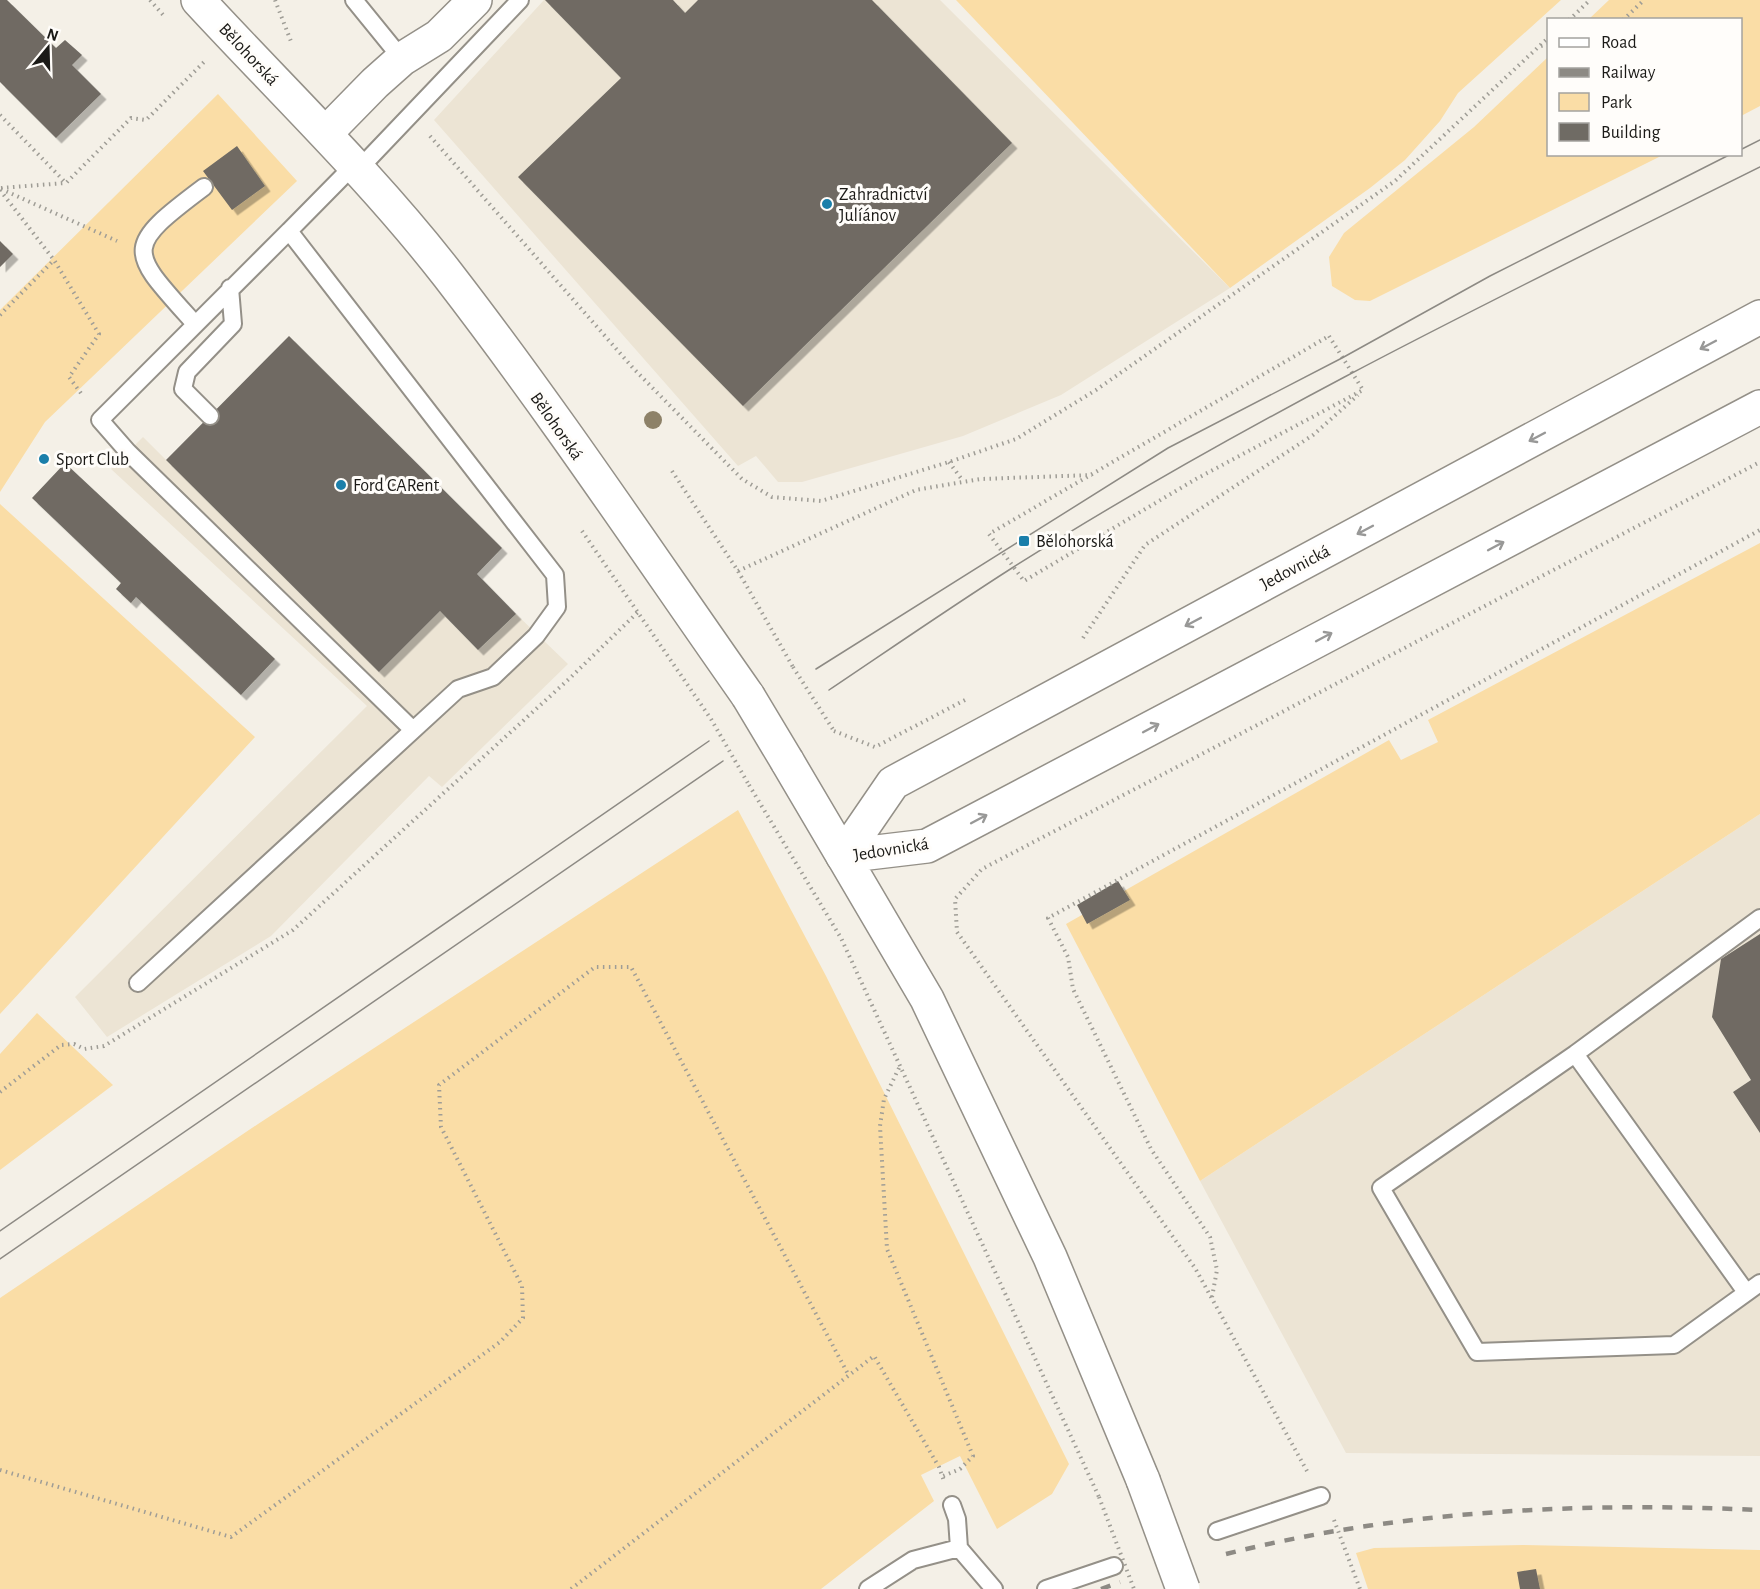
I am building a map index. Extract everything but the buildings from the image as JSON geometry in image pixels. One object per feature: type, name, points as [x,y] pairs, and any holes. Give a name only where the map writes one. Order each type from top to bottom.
[{"type":"main road","name":"Bělohorská","points":[[198,0],[325,134],[447,273],[748,696],[932,1010],[1050,1257],[1143,1480],[1183,1589]]},
{"type":"main road","points":[[325,134],[402,59],[439,36],[475,0]]},
{"type":"main road","name":"Jedovnická","points":[[843,856],[893,783],[1760,317]]},
{"type":"main road","name":"Jedovnická","points":[[843,856],[927,846],[1760,407]]},
{"type":"lane","points":[[354,0],[402,59]]},
{"type":"lane","points":[[413,730],[128,452],[100,420],[230,288],[411,116],[520,0]]},
{"type":"lane","points":[[195,324],[150,273],[142,252],[146,236],[164,217],[204,187]]},
{"type":"lane","points":[[138,983],[458,689],[493,678],[536,636],[557,607],[555,575],[289,231]]},
{"type":"lane","points":[[210,416],[183,389],[187,372],[233,324],[230,288]]},
{"type":"lane","points":[[1575,1054],[1753,1288],[1674,1344],[1477,1352],[1382,1188],[1575,1054],[1760,918]]},
{"type":"lane","points":[[1217,1531],[1321,1496]]},
{"type":"lane","points":[[952,1505],[957,1519],[959,1548],[994,1589]]},
{"type":"lane","points":[[868,1589],[913,1560],[959,1548]]},
{"type":"lane","points":[[1046,1589],[1114,1566]]},
{"type":"path","points":[[275,0],[295,53]]},
{"type":"path","points":[[1571,18],[1590,0]]},
{"type":"path","points":[[1625,18],[1644,0]]},
{"type":"path","points":[[411,116],[470,179],[633,368],[742,479],[772,497],[820,501],[1016,439],[1096,390],[1395,181],[1547,39]]},
{"type":"path","points":[[1540,46],[1547,44]]},
{"type":"path","points":[[0,189],[66,183],[131,118],[146,120],[204,62]]},
{"type":"path","points":[[0,115],[66,183]]},
{"type":"path","points":[[0,189],[142,252]]},
{"type":"path","points":[[0,189],[54,260],[99,334],[69,377],[100,420]]},
{"type":"path","points":[[0,315],[54,260]]},
{"type":"path","points":[[1329,336],[1363,390],[1196,479],[1024,581],[989,534],[1329,336]]},
{"type":"path","points":[[1074,643],[1084,637],[1145,545],[1313,435],[1363,390]]},
{"type":"path","points":[[949,462],[963,481]]},
{"type":"path","points":[[1360,1589],[1340,1530],[1195,1268],[957,932],[955,899],[982,869],[1760,462]]},
{"type":"path","points":[[672,471],[738,571],[793,667],[834,731],[875,747],[969,698]]},
{"type":"path","points":[[738,571],[916,490],[963,481],[1093,475]]},
{"type":"path","points":[[1212,1299],[1217,1270],[1210,1237],[1151,1149],[1073,989],[1068,957],[1048,918],[1760,530]]},
{"type":"path","points":[[582,531],[711,719],[841,938],[1098,1497],[1134,1589]]},
{"type":"path","points":[[0,1092],[62,1045],[74,1044],[84,1049],[104,1046],[293,930],[569,679],[638,612]]},
{"type":"path","points":[[0,1470],[231,1537],[500,1342],[523,1318],[522,1286],[441,1127],[439,1085],[595,967],[631,967],[848,1374]]},
{"type":"path","points":[[899,1068],[884,1099],[880,1126],[887,1250],[973,1456],[960,1469],[942,1477]]},
{"type":"path","points":[[571,1589],[874,1356],[942,1477],[952,1505]]},
{"type":"shaded area","name":"Zahradnictví Julíánov","points":[[544,0],[940,0],[1230,288],[1061,395],[963,436],[802,482],[778,482],[756,456],[738,466],[434,120]]},
{"type":"shaded area","points":[[143,437],[379,672],[440,611],[478,650],[516,614],[568,664],[442,787],[429,776],[271,936],[107,1037],[75,997],[367,706],[111,469]]},
{"type":"shaded area","points":[[1760,814],[1760,1456],[1346,1453],[1200,1181]]},
{"type":"green space","points":[[956,0],[1561,0],[1458,93],[1440,121],[1405,160],[1370,188],[1230,288]]},
{"type":"green space","points":[[1609,0],[1760,0],[1760,106],[1742,115],[1742,18],[1590,18]]},
{"type":"green space","points":[[1547,58],[1547,156],[1661,156],[1370,301],[1355,300],[1332,286],[1329,257],[1344,233],[1474,127]]},
{"type":"green space","points":[[218,94],[297,181],[45,422],[0,492],[0,310]]},
{"type":"green space","points":[[0,504],[255,737],[0,1014]]},
{"type":"green space","points":[[1760,543],[1760,814],[1200,1181],[1066,924],[1389,740],[1401,760],[1438,742],[1428,720]]},
{"type":"green space","points":[[738,810],[826,976],[1069,1464],[1052,1494],[997,1529],[960,1456],[921,1475],[934,1501],[821,1589],[0,1589],[0,1298],[258,1124]]},
{"type":"green space","points":[[37,1013],[113,1085],[0,1170],[0,1054]]},
{"type":"green space","points":[[1523,1545],[1760,1550],[1760,1589],[1368,1589],[1356,1553],[1374,1548]]},
{"type":"tram line","points":[[1742,149],[1760,140]]},
{"type":"tram line","points":[[816,669],[1168,448],[1342,358],[1490,276],[1727,156]]},
{"type":"tram line","points":[[829,690],[1012,568],[1194,459],[1381,358],[1760,167]]},
{"type":"tram line","points":[[0,1231],[709,741]]},
{"type":"tram line","points":[[0,1259],[723,761]]},
{"type":"railway","points":[[1226,1554],[1358,1527],[1491,1512],[1626,1507],[1760,1510]]},
{"type":"railway","points":[[1101,1589],[1120,1582]]},
{"type":"place","name":"Zahradnictví Julíánov","points":[[827,204]]},
{"type":"place","name":"Sport Club","points":[[44,459]]},
{"type":"place","name":"Ford CARent","points":[[341,485]]},
{"type":"place","name":"Bělohorská","points":[[1024,541]]}]
